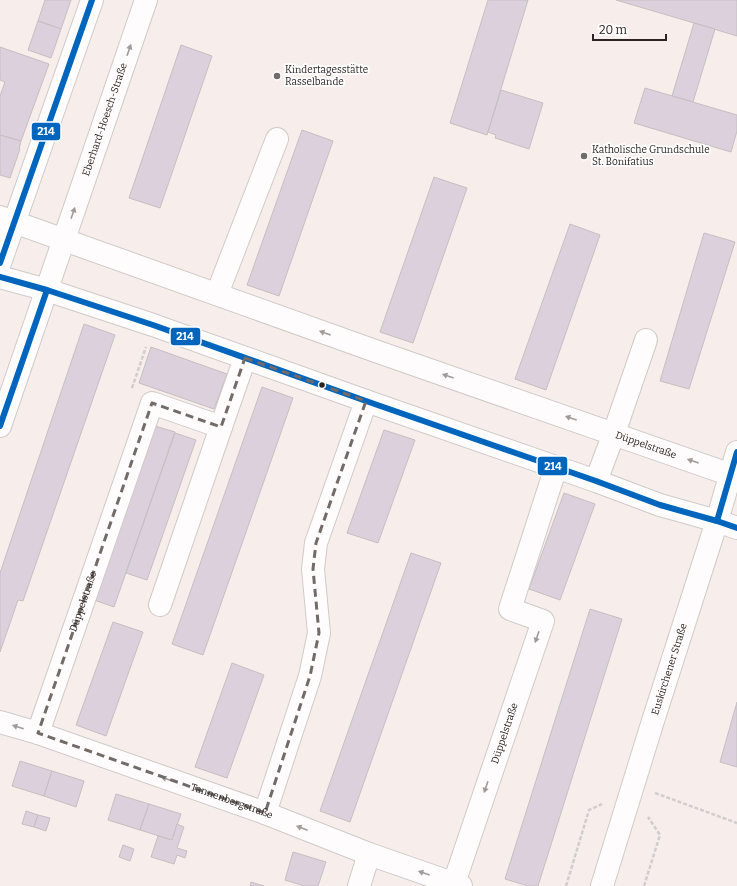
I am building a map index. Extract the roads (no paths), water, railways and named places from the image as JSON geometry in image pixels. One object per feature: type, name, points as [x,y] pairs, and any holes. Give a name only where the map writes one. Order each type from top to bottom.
[{"type":"street","points":[[0,263],[7,219],[92,0]]},
{"type":"street","name":"Eberhard-Hoesch-Straße","points":[[0,426],[146,0]]},
{"type":"street","points":[[217,294],[277,139]]},
{"type":"street","points":[[7,219],[64,239]]},
{"type":"street","name":"Düppelstraße","points":[[64,239],[381,353],[734,476]]},
{"type":"street","points":[[0,277],[47,290],[153,325],[366,402],[596,481],[660,505],[737,528]]},
{"type":"street","points":[[596,481],[646,340]]},
{"type":"street","points":[[160,605],[245,358]]},
{"type":"street","points":[[265,813],[310,676],[319,633],[313,569],[316,543],[366,402]]},
{"type":"street","name":"Düppelstraße","points":[[38,734],[152,403],[221,428]]},
{"type":"street","name":"Euskirchener Straße","points":[[602,886],[717,521],[734,476],[737,452]]},
{"type":"street","name":"Düppelstraße","points":[[457,885],[543,621],[510,609],[556,467]]},
{"type":"street","name":"Tannenbergstraße","points":[[0,722],[265,813],[369,854],[457,885]]},
{"type":"street","points":[[359,886],[369,854]]},
{"type":"place","name":"Kindertagesstätte Rasselbande","points":[[277,76]]},
{"type":"place","name":"Katholische Grundschule St. Bonifatius","points":[[584,156]]}]
